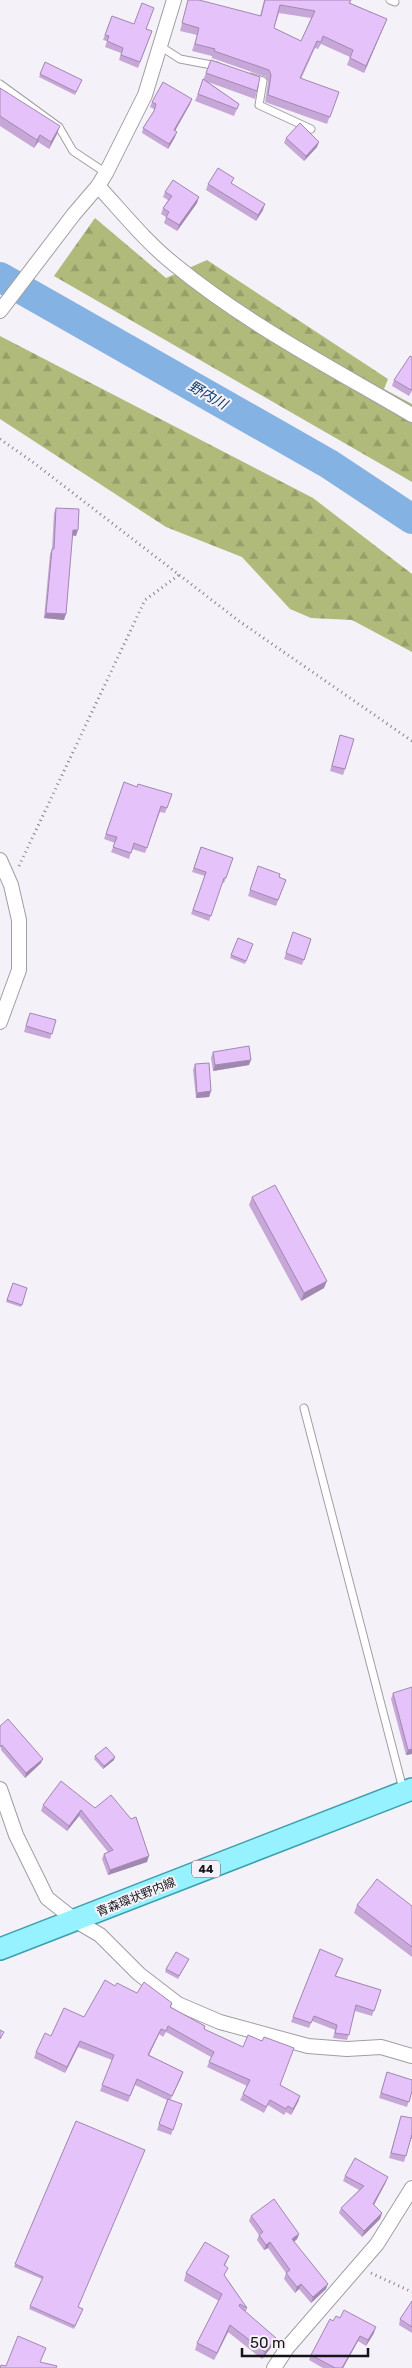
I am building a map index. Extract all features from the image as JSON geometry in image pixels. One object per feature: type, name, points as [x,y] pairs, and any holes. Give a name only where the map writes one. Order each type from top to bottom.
[{"type":"main road","name":"青森環状野内線","points":[[0,1949],[76,1921],[408,1790]]},
{"type":"street","points":[[0,311],[74,214],[98,186],[106,173],[145,95],[174,0]]},
{"type":"street","points":[[98,186],[153,246],[174,265],[234,308],[412,415]]},
{"type":"street","points":[[0,860],[11,884],[19,920],[18,970],[0,1022]]},
{"type":"street","points":[[0,1789],[16,1835],[47,1898],[76,1921],[100,1935],[139,1974],[178,2004],[220,2022],[308,2046],[347,2049],[381,2047],[412,2056]]},
{"type":"street","points":[[274,2368],[287,2348],[360,2266],[398,2214],[412,2188]]},
{"type":"lane","points":[[160,46],[180,59],[228,69]]},
{"type":"lane","points":[[245,75],[263,81],[259,105],[311,129]]},
{"type":"lane","points":[[0,84],[59,127],[73,151],[106,173]]},
{"type":"lane","points":[[304,1408],[408,1790]]},
{"type":"path","points":[[0,439],[34,463],[239,621],[412,741]]},
{"type":"path","points":[[11,884],[145,600],[179,575]]},
{"type":"path","points":[[360,2266],[380,2279],[412,2292]]},
{"type":"green space","points":[[95,218],[166,278],[207,260],[388,379],[384,389],[412,404],[412,482],[54,276]]},
{"type":"green space","points":[[0,336],[313,498],[412,574],[412,652],[352,620],[311,618],[290,609],[242,557],[166,527],[0,419]]},
{"type":"building","points":[[188,0],[199,0],[261,16],[265,0],[351,0],[349,3],[387,19],[366,66],[350,58],[353,50],[323,36],[321,42],[317,41],[300,78],[339,92],[330,117],[268,95],[271,75],[269,70],[214,51],[215,49],[195,44],[199,28],[182,23]],"holes":[[[280,5],[315,11],[301,41],[274,28]]]},
{"type":"building","points":[[142,3],[154,8],[146,29],[152,31],[140,62],[121,55],[123,48],[107,41],[109,36],[105,35],[112,16],[134,24]]},
{"type":"building","points":[[211,60],[260,77],[257,91],[206,73]]},
{"type":"building","points":[[45,62],[82,80],[76,92],[40,74]]},
{"type":"building","points":[[203,79],[239,104],[237,109],[198,94]]},
{"type":"building","points":[[163,82],[192,99],[174,130],[177,132],[169,144],[143,128],[154,111],[156,104],[152,102]]},
{"type":"building","points":[[0,88],[60,126],[51,142],[40,135],[37,140],[0,116]]},
{"type":"building","points":[[300,123],[319,142],[306,156],[286,138]]},
{"type":"building","points":[[218,168],[234,178],[231,183],[265,204],[258,215],[208,184]]},
{"type":"building","points":[[173,180],[199,197],[179,225],[166,217],[169,212],[163,208],[172,196],[165,192]]},
{"type":"building","points":[[410,356],[412,357],[411,390],[394,380]]},
{"type":"building","points":[[56,508],[79,509],[78,530],[73,530],[66,614],[46,613],[52,549],[54,549]]},
{"type":"building","points":[[340,735],[354,739],[345,769],[332,766]]},
{"type":"building","points":[[124,782],[137,787],[138,784],[172,794],[167,808],[161,806],[147,848],[134,843],[131,853],[113,847],[117,837],[106,834]]},
{"type":"building","points":[[201,847],[233,858],[211,916],[193,910],[206,872],[194,868]]},
{"type":"building","points":[[258,866],[280,874],[279,877],[286,880],[278,900],[250,890]]},
{"type":"building","points":[[293,932],[311,939],[304,960],[286,953]]},
{"type":"building","points":[[238,938],[253,944],[246,961],[231,955]]},
{"type":"building","points":[[30,1013],[56,1020],[52,1034],[26,1026]]},
{"type":"building","points":[[249,1046],[251,1060],[215,1065],[213,1052]]},
{"type":"building","points":[[209,1063],[211,1091],[197,1093],[195,1064]]},
{"type":"building","points":[[275,1185],[327,1281],[304,1293],[252,1197]]},
{"type":"building","points":[[13,1283],[27,1288],[22,1305],[7,1300]]},
{"type":"building","points":[[412,1687],[412,1749],[408,1750],[393,1693]]},
{"type":"building","points":[[8,1719],[43,1759],[26,1773],[2,1745],[0,1747],[0,1726]]},
{"type":"building","points":[[106,1747],[115,1757],[104,1766],[95,1756]]},
{"type":"building","points":[[61,1781],[95,1808],[111,1795],[131,1819],[136,1817],[149,1856],[110,1870],[104,1854],[113,1850],[81,1810],[69,1826],[43,1805]]},
{"type":"building","points":[[377,1879],[412,1906],[412,1947],[357,1905]]},
{"type":"building","points":[[320,1949],[343,1959],[335,1976],[381,1990],[374,2011],[356,2005],[349,2035],[335,2033],[337,2025],[314,2016],[311,2023],[293,2017]]},
{"type":"building","points":[[176,1952],[189,1959],[179,1976],[166,1969]]},
{"type":"building","points":[[105,1980],[115,1986],[117,1983],[137,1993],[144,1982],[172,2003],[170,2007],[205,2026],[204,2029],[243,2047],[248,2035],[262,2041],[264,2037],[294,2048],[280,2085],[300,2096],[293,2109],[288,2106],[286,2109],[270,2100],[266,2107],[243,2094],[250,2080],[209,2062],[214,2052],[168,2026],[166,2031],[161,2029],[148,2055],[183,2072],[172,2096],[137,2079],[130,2096],[102,2085],[114,2055],[80,2041],[67,2067],[36,2052],[45,2033],[51,2036],[64,2008],[84,2017]]},
{"type":"building","points":[[0,2030],[4,2032],[0,2039]]},
{"type":"building","points":[[387,2072],[412,2080],[409,2102],[381,2093]]},
{"type":"building","points":[[168,2099],[182,2104],[173,2130],[159,2124]]},
{"type":"building","points":[[401,2116],[412,2118],[412,2134],[406,2156],[391,2153]]},
{"type":"building","points":[[76,2121],[145,2150],[78,2307],[83,2309],[75,2326],[30,2306],[43,2277],[15,2264]]},
{"type":"building","points":[[355,2158],[388,2177],[373,2204],[382,2213],[364,2231],[341,2208],[364,2186],[345,2176]]},
{"type":"building","points":[[274,2199],[299,2234],[292,2239],[328,2284],[313,2297],[301,2284],[297,2287],[286,2273],[290,2270],[270,2242],[266,2245],[259,2235],[263,2232],[251,2216]]},
{"type":"building","points":[[205,2242],[229,2256],[224,2265],[228,2268],[224,2275],[247,2308],[240,2304],[239,2306],[276,2338],[265,2352],[230,2325],[217,2353],[197,2343],[222,2294],[186,2273]]},
{"type":"building","points":[[412,2301],[412,2327],[400,2319]]},
{"type":"building","points":[[344,2310],[376,2327],[368,2340],[360,2336],[342,2368],[335,2368],[311,2355],[330,2319],[333,2321],[336,2316],[340,2318]]},
{"type":"building","points":[[18,2336],[46,2348],[40,2362],[57,2366],[56,2368],[0,2368],[1,2365],[6,2366]]},
{"type":"waterway","name":"野内川","points":[[0,277],[329,464],[412,519]]}]
